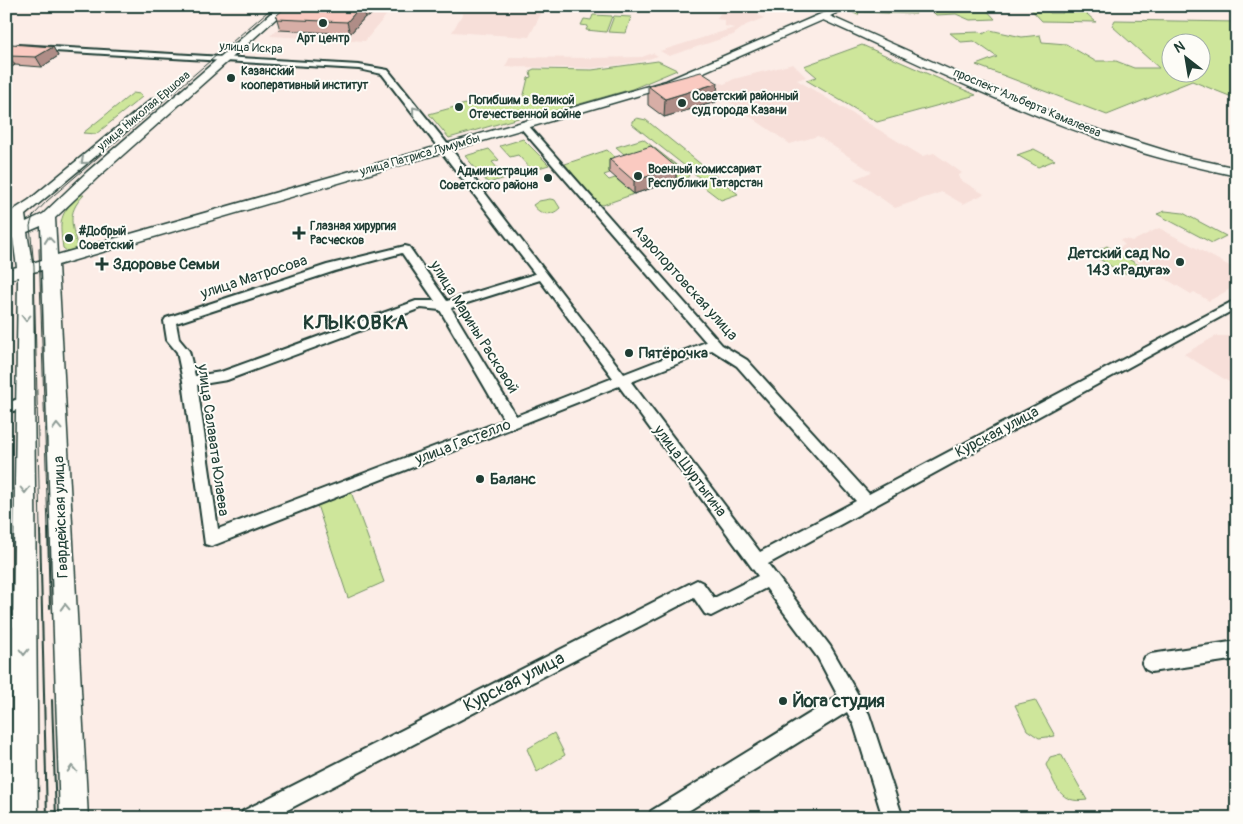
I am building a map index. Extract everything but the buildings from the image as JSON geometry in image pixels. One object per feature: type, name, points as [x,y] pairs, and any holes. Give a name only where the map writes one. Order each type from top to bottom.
[{"type":"main road","name":"улица Николая Ершова","points":[[194,69],[215,56],[258,23],[271,6]]},
{"type":"main road","points":[[258,23],[280,6]]},
{"type":"main road","name":"улица Николая Ершова","points":[[230,39],[285,6]]},
{"type":"main road","name":"улица Патриса Лумумбы","points":[[6,275],[524,126],[670,82],[826,12]]},
{"type":"main road","name":"проспект Альберта Камалеева","points":[[826,12],[1053,116],[1129,145],[1237,172]]},
{"type":"main road","name":"улица Николая Ершова","points":[[13,234],[48,217],[150,123],[215,56]]},
{"type":"main road","points":[[183,80],[215,56]]},
{"type":"main road","name":"улица Николая Ершова","points":[[12,218],[168,91]]},
{"type":"main road","points":[[24,818],[15,619],[16,405],[25,270],[13,234],[12,218],[48,217]]},
{"type":"main road","name":"Гвардейская улица","points":[[48,217],[74,818]]},
{"type":"street","name":"улица Патриса Лумумбы","points":[[826,12],[847,6]]},
{"type":"street","name":"улица Искра","points":[[6,55],[18,47],[215,56],[381,70],[446,148]]},
{"type":"street","name":"Аэропортовская улица","points":[[524,126],[714,344],[721,351],[742,363],[867,502]]},
{"type":"street","name":"улица Шуртыгина","points":[[446,148],[622,380],[824,652],[862,721],[894,818]]},
{"type":"street","name":"улица Марины Расковой","points":[[405,249],[444,306],[513,423]]},
{"type":"street","name":"улица Матросова","points":[[170,320],[331,268],[405,249]]},
{"type":"street","points":[[190,382],[222,377],[420,304],[444,306],[543,275]]},
{"type":"street","name":"Курская улица","points":[[757,562],[1237,303]]},
{"type":"street","name":"улица Салавата Юлаева","points":[[170,320],[173,340],[182,351],[190,382],[211,539]]},
{"type":"street","name":"улица Гастелло","points":[[211,539],[714,344]]},
{"type":"street","name":"Курская улица","points":[[250,818],[697,588],[711,608],[769,578]]},
{"type":"street","points":[[1151,663],[1237,650]]},
{"type":"street","points":[[658,818],[850,699]]},
{"type":"shaded area","name":"Арт центр","points":[[302,6],[416,6],[407,13],[389,12],[365,41],[270,36]]},
{"type":"shaded area","points":[[459,6],[545,6],[529,37],[452,32],[463,13],[456,12]]},
{"type":"shaded area","points":[[726,6],[757,6],[758,15],[764,18],[746,25],[733,35],[669,56],[660,51],[734,28],[725,26],[725,20],[716,19]]},
{"type":"shaded area","points":[[653,53],[658,56],[639,62],[593,68],[505,67],[510,57],[642,57]]},
{"type":"shaded area","points":[[793,64],[806,77],[797,80],[922,156],[934,153],[962,173],[958,176],[960,177],[959,179],[984,194],[963,204],[942,192],[895,208],[854,179],[872,172],[818,136],[790,144],[709,88],[734,79]]},
{"type":"shaded area","name":"Детский сад № 143 «Радуга»","points":[[1159,228],[1237,270],[1237,285],[1209,301],[1194,292],[1191,294],[1116,249],[1125,245],[1120,240],[1133,241]]},
{"type":"shaded area","points":[[1216,336],[1237,336],[1237,387],[1184,354]]},
{"type":"green space","points":[[861,6],[983,6],[995,19],[970,20],[956,14],[936,15],[933,12],[915,12],[916,14],[859,12],[858,15],[849,11]]},
{"type":"green space","points":[[1028,6],[1044,6],[1050,13],[1063,13],[1059,6],[1079,7],[1096,22],[1042,21]]},
{"type":"green space","points":[[593,15],[612,16],[606,32],[586,30],[588,26],[581,25],[584,19],[591,20]]},
{"type":"green space","points":[[614,16],[631,17],[626,33],[608,32]]},
{"type":"green space","points":[[1115,20],[1237,22],[1237,99],[1194,82],[1210,82],[1210,32],[1160,32],[1160,82],[1190,82],[1107,115],[976,65],[997,57],[974,41],[961,42],[950,33],[981,32],[983,34],[990,30],[1022,37],[1040,35],[1042,42],[1066,44],[1095,61],[1116,61],[1134,68],[1159,68],[1112,26]]},
{"type":"green space","points":[[862,45],[976,95],[877,122],[806,80],[817,77],[804,66]]},
{"type":"green space","points":[[658,61],[677,70],[632,89],[534,117],[529,115],[449,138],[429,114],[484,99],[522,103],[528,78],[531,77],[530,71],[534,69],[592,70]]},
{"type":"green space","points":[[133,93],[140,94],[142,97],[96,134],[83,133]]},
{"type":"green space","points":[[637,118],[646,120],[738,194],[721,200],[696,181],[700,178],[632,124],[632,121]]},
{"type":"green space","points":[[523,139],[549,165],[532,170],[518,155],[510,157],[500,146]]},
{"type":"green space","points":[[643,139],[689,175],[687,179],[678,182],[657,164],[641,162],[629,152],[624,154],[616,147]]},
{"type":"green space","points":[[489,149],[499,160],[492,162],[506,178],[488,183],[465,156]]},
{"type":"green space","points":[[1034,149],[1055,160],[1038,167],[1017,155]]},
{"type":"green space","points":[[607,150],[615,157],[610,159],[621,169],[604,175],[609,180],[615,178],[634,194],[603,205],[597,204],[565,164]]},
{"type":"green space","points":[[79,195],[84,195],[74,208],[72,214],[78,250],[67,251],[63,248],[62,218]]},
{"type":"green space","points":[[555,200],[560,208],[553,213],[542,213],[533,205],[539,201]]},
{"type":"green space","points":[[1165,211],[1183,213],[1226,236],[1212,243],[1157,214]]},
{"type":"green space","points":[[1107,246],[1140,266],[1124,274],[1091,254]]},
{"type":"green space","points":[[350,489],[384,582],[348,598],[316,502]]},
{"type":"green space","points":[[1035,700],[1055,736],[1039,738],[1027,730],[1015,705]]},
{"type":"green space","points":[[554,733],[565,755],[537,772],[527,749]]},
{"type":"green space","points":[[1061,754],[1087,800],[1078,801],[1070,799],[1056,787],[1046,765],[1050,757]]},
{"type":"tram line","points":[[40,529],[34,267],[30,226],[33,216],[47,201],[274,6]]},
{"type":"tram line","points":[[39,248],[48,529]]},
{"type":"tram line","points":[[40,528],[47,818]]},
{"type":"tram line","points":[[48,528],[50,608]]},
{"type":"tram line","points":[[52,700],[56,818]]},
{"type":"place","name":"Арт центр","points":[[323,23]]},
{"type":"place","name":"Казанский кооперативный институт","points":[[231,78]]},
{"type":"place","name":"Советский районный суд города Казани","points":[[682,103]]},
{"type":"place","name":"Погибшим в Великой Отечественной войне","points":[[459,107]]},
{"type":"place","name":"Военный комиссариат Республики Татарстан","points":[[638,176]]},
{"type":"place","name":"Администрация Советского района","points":[[548,178]]},
{"type":"place","name":"Глазная хирургия Расческов","points":[[299,233]]},
{"type":"place","name":"#Добрый Советский","points":[[69,238]]},
{"type":"place","name":"Детский сад № 143 «Радуга»","points":[[1180,262]]},
{"type":"place","name":"Здоровье Семьи","points":[[102,264]]},
{"type":"place","name":"Пятёрочка","points":[[629,353]]},
{"type":"place","name":"Баланс","points":[[480,479]]},
{"type":"place","name":"Йога студия","points":[[783,701]]},
{"type":"district","name":"КЛЫКОВКА","points":[[356,322]]}]
